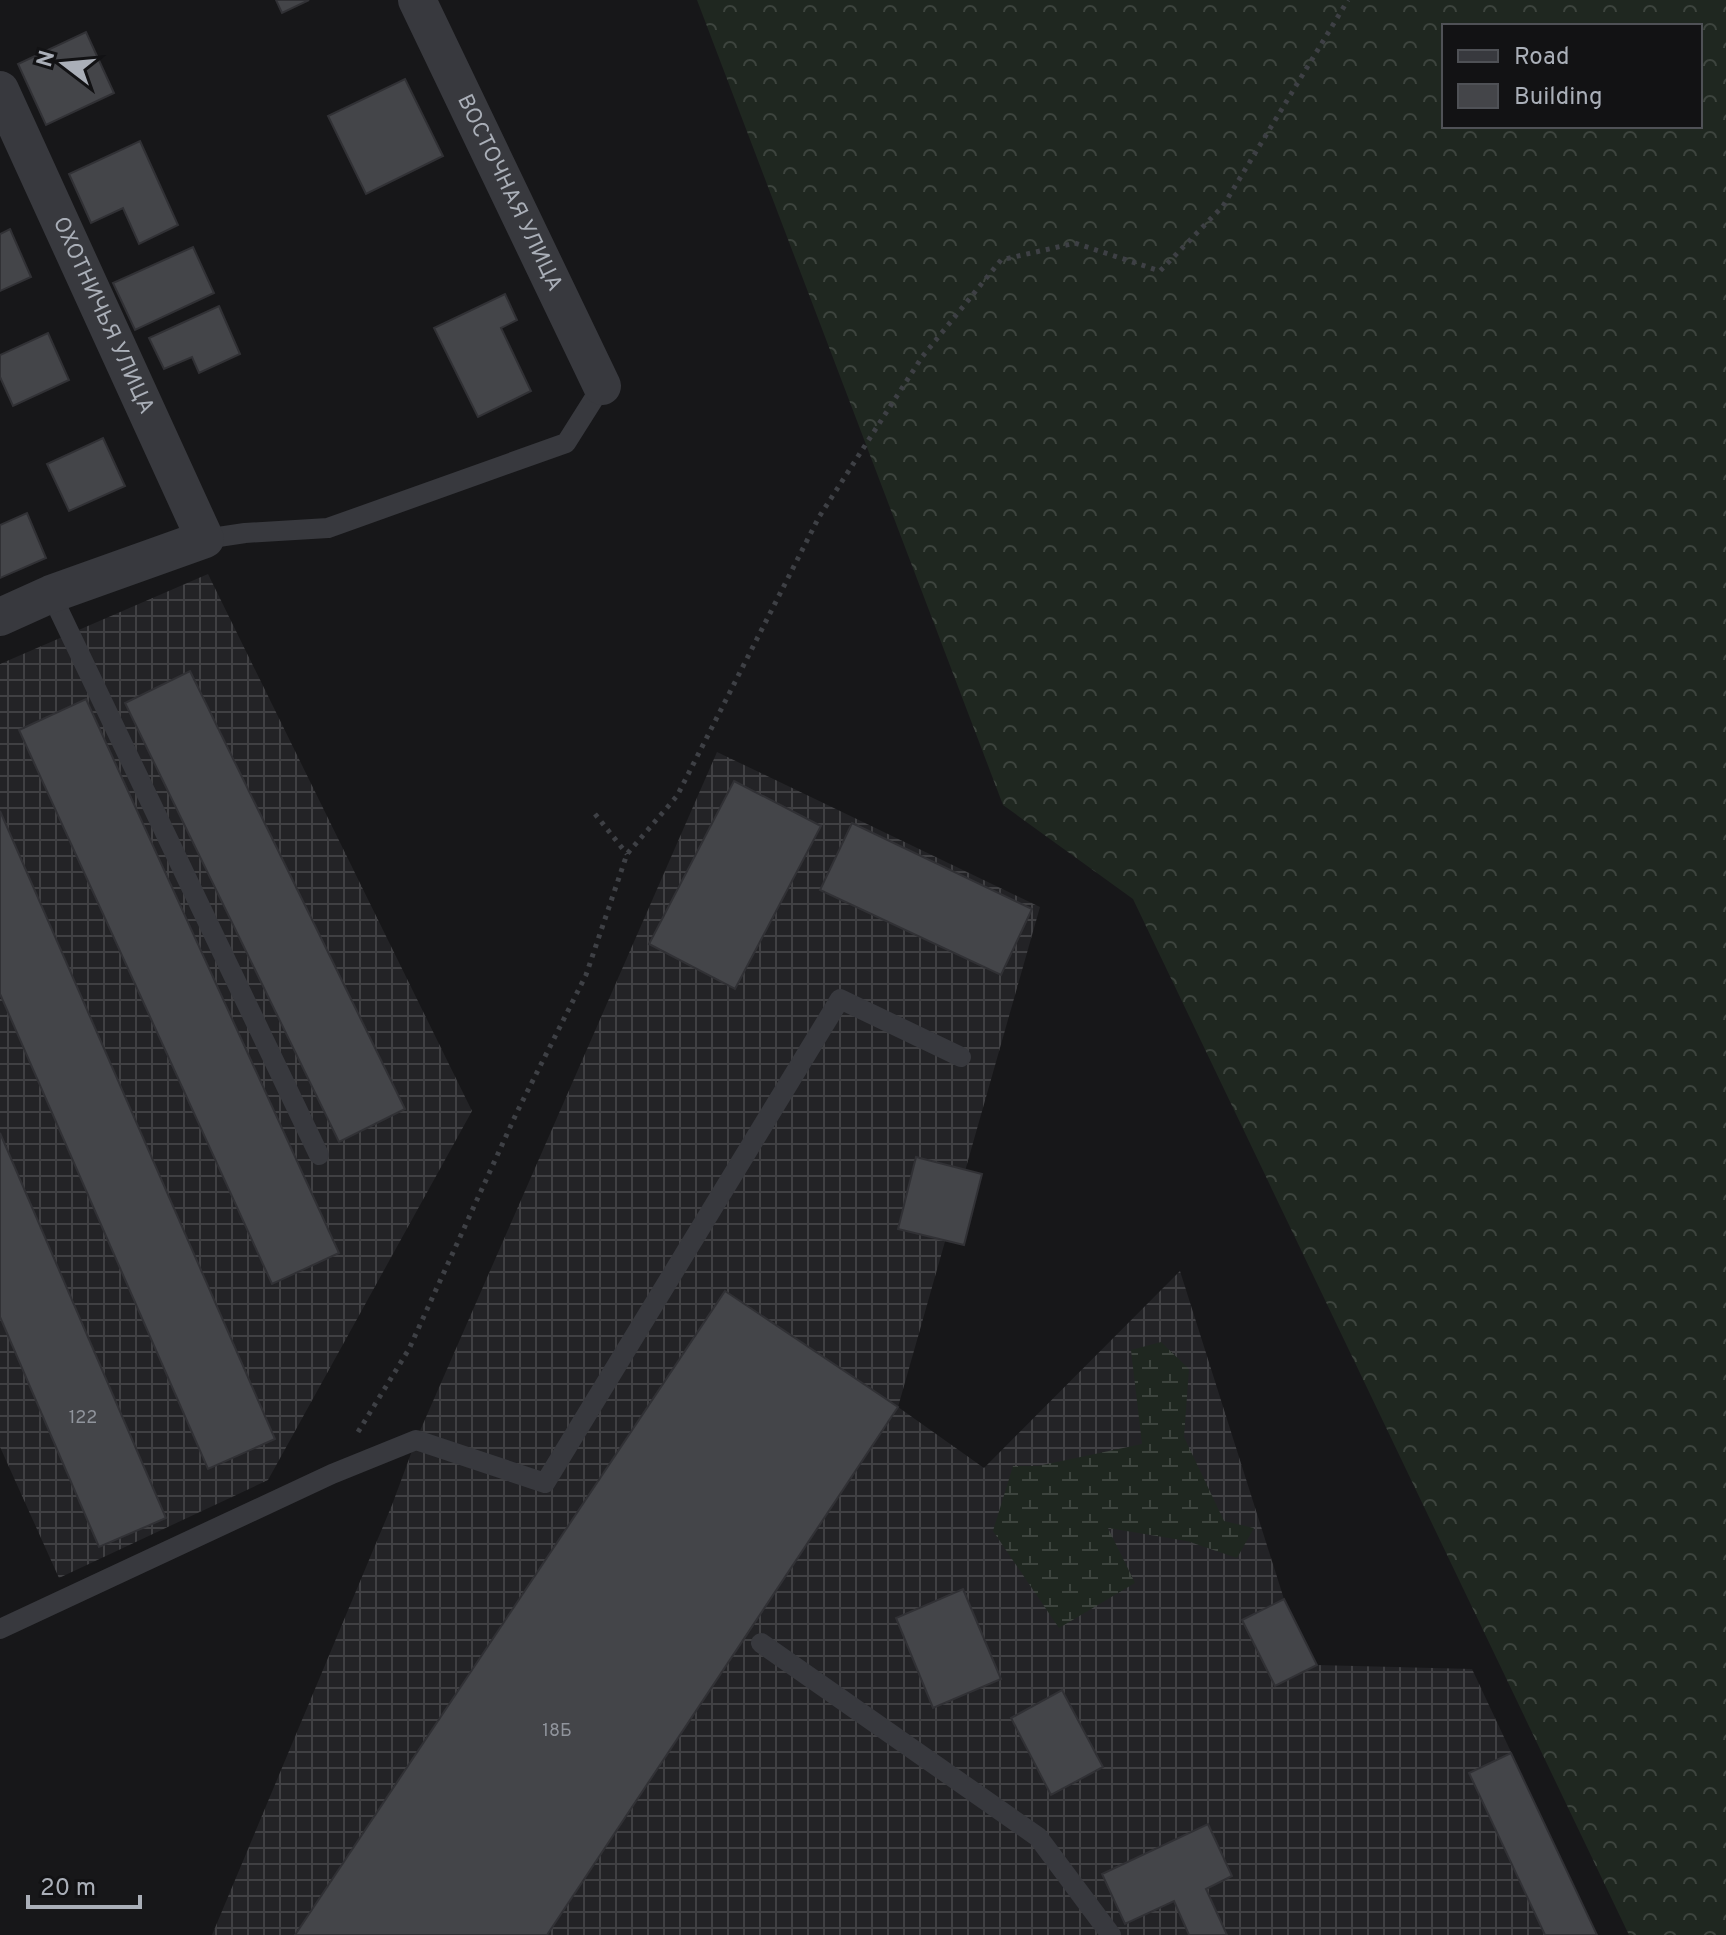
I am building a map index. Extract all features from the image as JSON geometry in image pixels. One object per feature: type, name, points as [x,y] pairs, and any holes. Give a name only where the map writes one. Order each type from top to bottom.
[{"type":"street","name":"ВОСТОЧНАЯ УЛИЦА","points":[[417,0],[602,386]]},
{"type":"street","name":"ОХОТНИЧЬЯ УЛИЦА","points":[[0,90],[205,539]]},
{"type":"street","points":[[0,617],[51,594],[205,539]]},
{"type":"lane","points":[[205,539],[245,533],[328,528],[566,443],[602,386]]},
{"type":"lane","points":[[51,594],[319,1155]]},
{"type":"lane","points":[[0,1629],[332,1474],[416,1440],[545,1483],[840,999],[961,1057]]},
{"type":"lane","points":[[761,1643],[1038,1837],[1111,1935]]},
{"type":"path","points":[[332,1474],[409,1349],[517,1112],[586,975],[627,854],[677,796],[819,517],[922,357],[1001,260],[1075,243],[1160,271],[1223,206],[1348,0]]},
{"type":"path","points":[[595,814],[627,854]]},
{"type":"shaded area","points":[[208,574],[472,1111],[268,1480],[59,1578],[0,1447],[0,664]]},
{"type":"shaded area","points":[[717,752],[1040,907],[898,1407],[984,1468],[1180,1271],[1284,1599],[1317,1665],[1472,1669],[1597,1935],[212,1935],[392,1505],[416,1440]]},
{"type":"green space","points":[[697,0],[1726,0],[1726,1935],[1629,1935],[1133,899],[1003,805]]},
{"type":"green space","points":[[1161,1342],[1189,1369],[1184,1437],[1224,1521],[1254,1528],[1237,1558],[1187,1541],[1108,1528],[1135,1583],[1059,1628],[993,1531],[1013,1466],[1038,1466],[1142,1444],[1131,1350]]},
{"type":"building","points":[[276,0],[309,0],[282,13]]},
{"type":"building","points":[[86,32],[114,93],[46,125],[18,64]]},
{"type":"building","points":[[405,79],[443,156],[366,194],[328,116]]},
{"type":"building","points":[[140,141],[178,225],[139,244],[123,208],[91,223],[69,174]]},
{"type":"building","points":[[10,229],[31,277],[0,291],[0,234]]},
{"type":"building","points":[[193,247],[214,293],[135,330],[113,283]]},
{"type":"building","points":[[505,294],[517,320],[501,328],[531,391],[478,417],[434,328]]},
{"type":"building","points":[[219,306],[240,354],[199,373],[192,357],[164,369],[149,338]]},
{"type":"building","points":[[48,333],[69,380],[13,406],[0,377],[0,355]]},
{"type":"building","points":[[103,438],[125,486],[69,511],[47,464]]},
{"type":"building","points":[[27,513],[46,558],[0,578],[0,525]]},
{"type":"building","points":[[190,671],[405,1109],[339,1142],[125,703]]},
{"type":"building","points":[[86,699],[339,1253],[272,1284],[19,730]]},
{"type":"building","points":[[734,781],[821,826],[735,989],[649,944]]},
{"type":"building","points":[[0,811],[275,1439],[208,1469],[0,994]]},
{"type":"building","points":[[852,823],[1032,909],[1001,975],[820,890]]},
{"type":"building","points":[[0,1133],[166,1518],[99,1547],[0,1317]]},
{"type":"building","points":[[916,1157],[982,1174],[964,1245],[898,1229]]},
{"type":"building","points":[[725,1291],[898,1407],[547,1935],[295,1935]]},
{"type":"building","points":[[963,1589],[1001,1679],[933,1708],[896,1618]]},
{"type":"building","points":[[1284,1599],[1317,1665],[1275,1686],[1242,1620]]},
{"type":"building","points":[[1062,1690],[1103,1767],[1051,1795],[1011,1718]]},
{"type":"building","points":[[1511,1753],[1597,1935],[1545,1935],[1469,1773]]},
{"type":"building","points":[[1208,1824],[1232,1876],[1206,1889],[1227,1935],[1189,1935],[1174,1901],[1125,1924],[1102,1874]]}]
